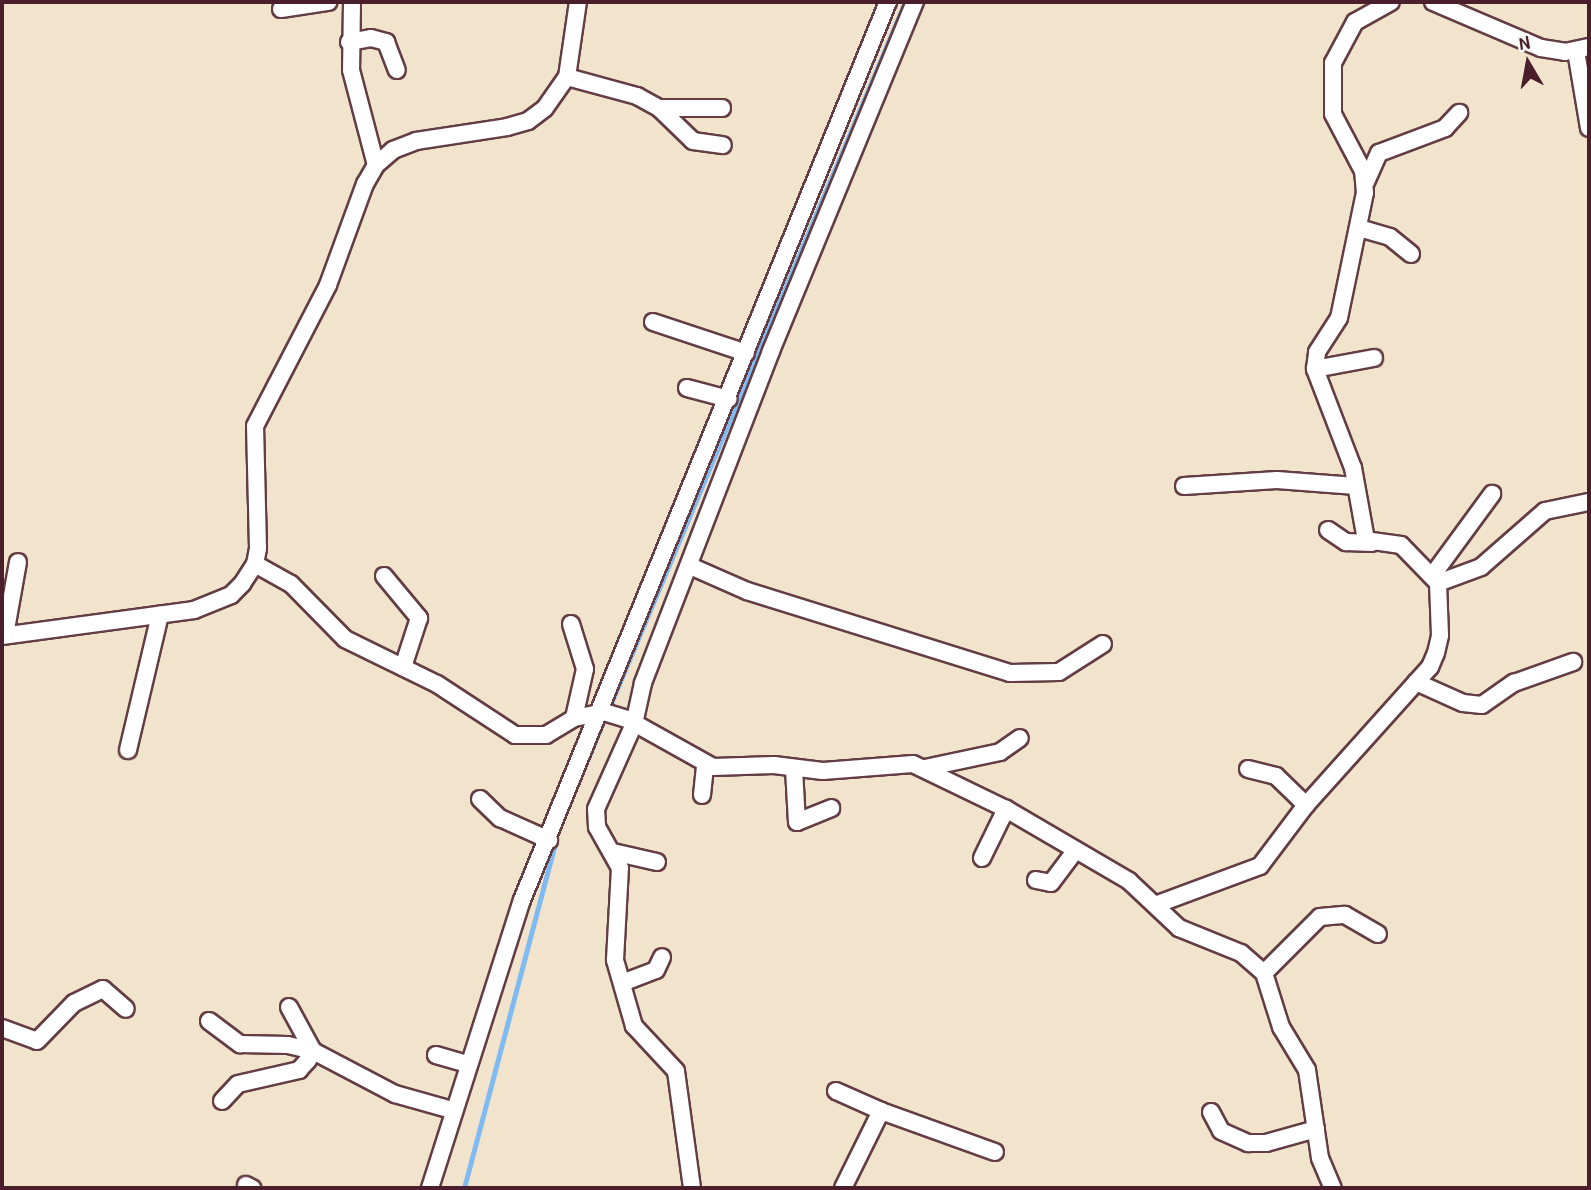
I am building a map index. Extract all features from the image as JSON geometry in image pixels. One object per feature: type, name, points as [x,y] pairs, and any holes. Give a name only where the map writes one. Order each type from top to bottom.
[{"type":"street","points":[[281,9],[328,2]]},
{"type":"street","points":[[352,2],[349,42],[355,99],[376,165]]},
{"type":"street","points":[[18,562],[3,635],[194,610],[231,595],[255,564],[255,426],[328,285],[376,165],[393,150],[416,141],[528,121],[545,108],[567,77],[578,2]]},
{"type":"street","points":[[430,1188],[467,1063],[522,900],[546,848],[729,399],[888,2]]},
{"type":"street","points":[[692,1188],[676,1071],[634,1026],[612,946],[620,879],[613,852],[597,827],[596,809],[771,351],[915,2]]},
{"type":"street","points":[[1366,182],[1333,114],[1333,62],[1356,22],[1391,2]]},
{"type":"street","points":[[1433,2],[1541,48],[1583,49],[1589,128]]},
{"type":"street","points":[[349,42],[381,39],[397,70]]},
{"type":"street","points":[[567,77],[636,96],[659,108],[693,141],[723,145]]},
{"type":"street","points":[[659,108],[722,108]]},
{"type":"street","points":[[1372,543],[1363,534],[1356,486],[1315,369],[1317,352],[1339,318],[1366,182],[1379,153],[1432,135],[1459,113]]},
{"type":"street","points":[[1359,228],[1390,237],[1411,254]]},
{"type":"street","points":[[653,322],[746,353]]},
{"type":"street","points":[[1315,369],[1374,358]]},
{"type":"street","points":[[687,387],[729,399]]},
{"type":"street","points":[[1184,486],[1277,480],[1356,486]]},
{"type":"street","points":[[1155,905],[1260,866],[1306,805],[1430,667],[1438,644],[1435,579],[1492,495]]},
{"type":"street","points":[[1435,579],[1481,567],[1545,511],[1589,502]]},
{"type":"street","points":[[1328,530],[1346,542],[1401,545],[1435,579]]},
{"type":"street","points":[[255,564],[291,584],[336,633],[448,690],[515,735],[546,735],[574,718],[600,712],[630,721],[705,765],[794,769],[898,763],[925,768],[1006,809],[1129,881],[1179,928],[1241,953],[1264,973],[1281,1027],[1307,1070],[1324,1169],[1333,1188]]},
{"type":"street","points":[[690,566],[747,591],[1010,673],[1059,672],[1103,644]]},
{"type":"street","points":[[384,576],[419,618],[403,667]]},
{"type":"street","points":[[128,750],[160,615]]},
{"type":"street","points":[[571,624],[585,669],[574,718]]},
{"type":"street","points":[[1416,682],[1464,704],[1482,705],[1514,683],[1573,662]]},
{"type":"street","points":[[925,768],[1000,752],[1020,738]]},
{"type":"street","points":[[702,795],[705,765]]},
{"type":"street","points":[[794,769],[797,822],[831,808]]},
{"type":"street","points":[[1248,769],[1276,776],[1306,805]]},
{"type":"street","points":[[480,799],[500,818],[546,848]]},
{"type":"street","points":[[982,858],[1006,809]]},
{"type":"street","points":[[1036,880],[1051,883],[1074,851]]},
{"type":"street","points":[[613,852],[657,862]]},
{"type":"street","points":[[1264,973],[1320,917],[1345,915],[1378,934]]},
{"type":"street","points":[[622,984],[656,970],[662,957]]},
{"type":"street","points":[[2,1028],[37,1041],[74,1003],[103,989],[126,1009]]},
{"type":"street","points":[[289,1007],[313,1051]]},
{"type":"street","points":[[209,1021],[240,1044],[288,1045],[313,1051],[396,1094],[452,1110]]},
{"type":"street","points":[[222,1101],[248,1080],[299,1070],[313,1051]]},
{"type":"street","points":[[436,1055],[467,1063]]},
{"type":"street","points":[[836,1091],[881,1111],[995,1152]]},
{"type":"street","points":[[843,1188],[881,1111]]},
{"type":"street","points":[[1211,1112],[1221,1131],[1248,1143],[1266,1143],[1316,1129]]},
{"type":"waterway","points":[[578,782],[905,2]]},
{"type":"waterway","points":[[464,1188],[555,843]]}]
